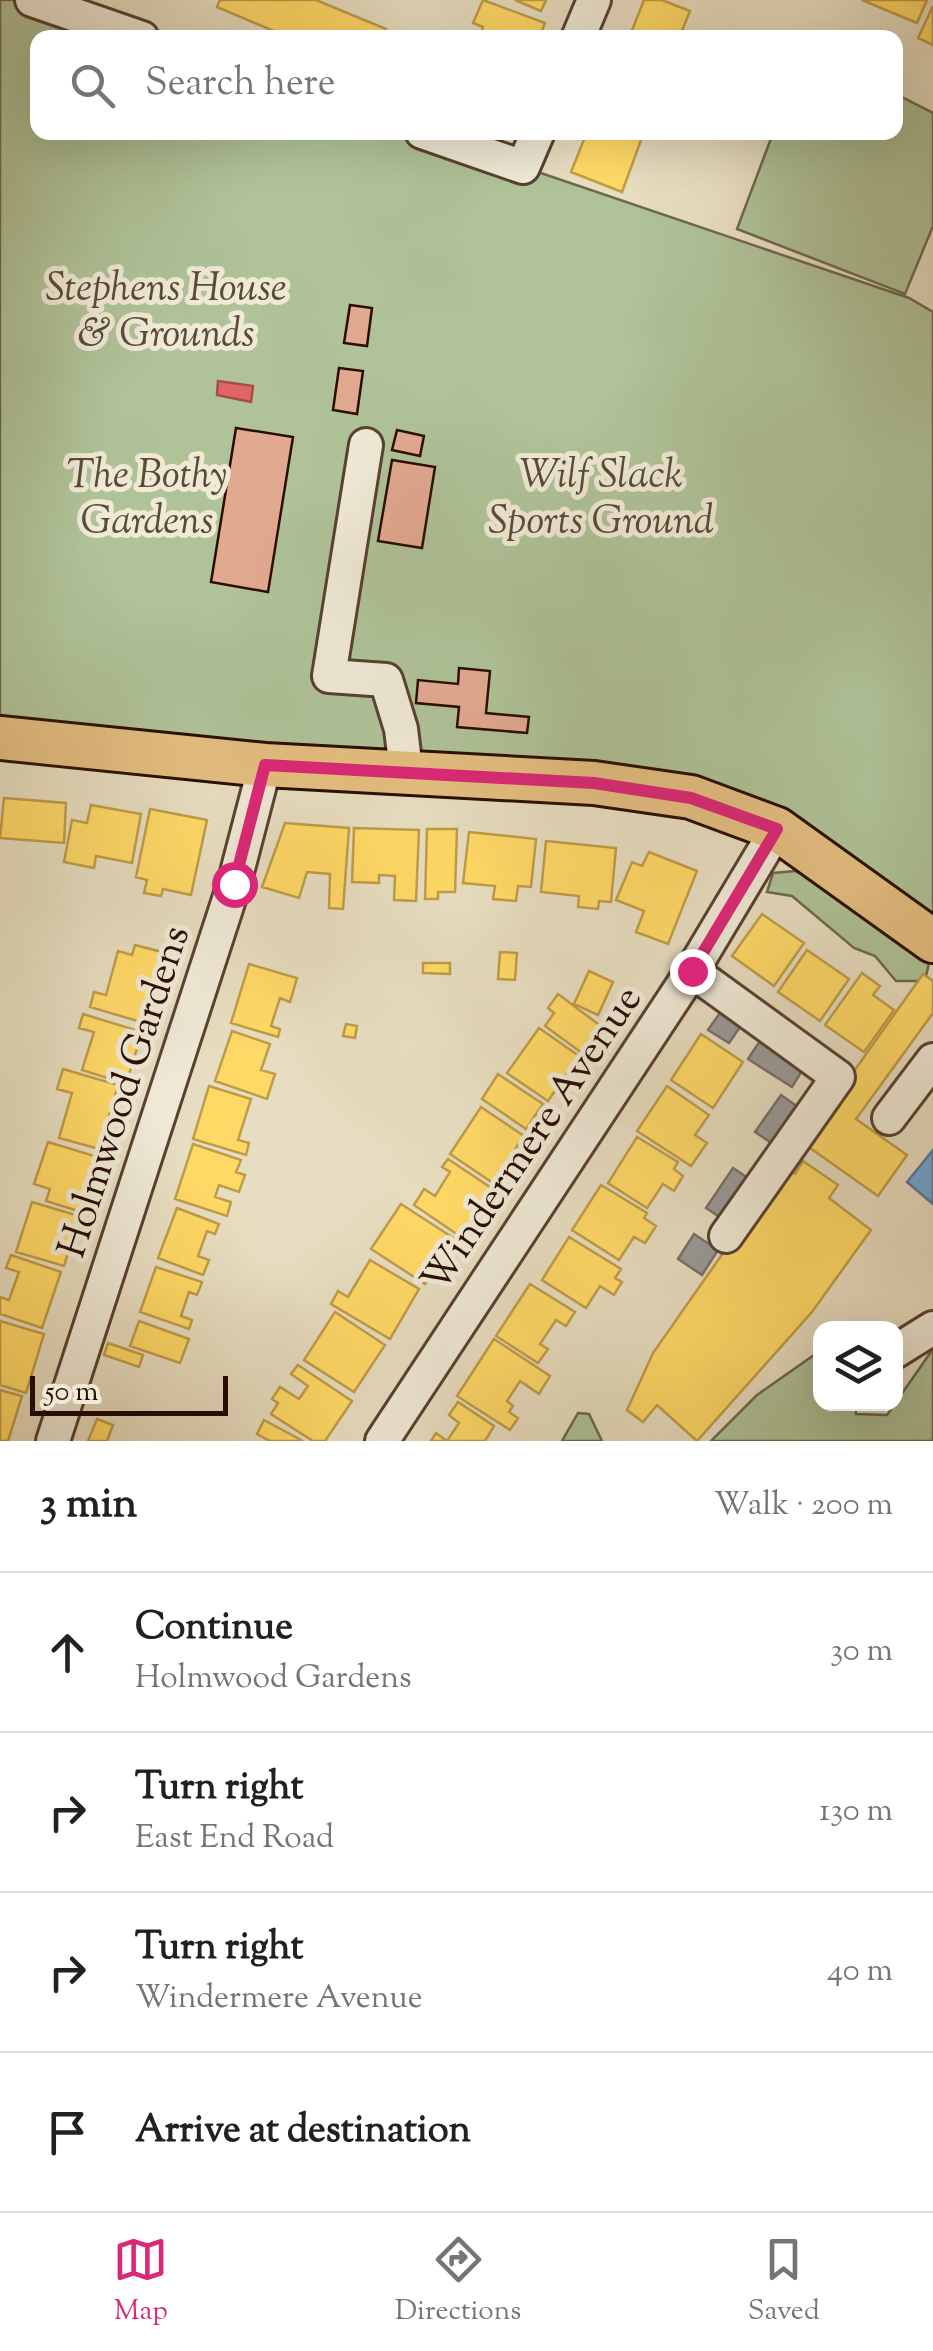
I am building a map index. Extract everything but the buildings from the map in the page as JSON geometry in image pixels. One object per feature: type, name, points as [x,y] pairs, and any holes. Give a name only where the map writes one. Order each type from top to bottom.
[{"type":"main road","points":[[0,738],[265,765],[594,783],[691,798],[777,829],[933,941]]},
{"type":"street","points":[[32,0],[119,30]]},
{"type":"street","points":[[581,30],[594,0]]},
{"type":"street","points":[[445,140],[523,167],[535,140]]},
{"type":"street","points":[[366,445],[330,676],[386,680],[401,729],[406,770]]},
{"type":"street","name":"Holmwood Gardens","points":[[53,1441],[234,884],[265,765]]},
{"type":"street","name":"Windermere Avenue","points":[[382,1441],[692,971],[777,829]]},
{"type":"street","points":[[692,971],[838,1076],[726,1236]]},
{"type":"street","points":[[889,1118],[933,1060]]},
{"type":"street","points":[[903,1347],[933,1328]]},
{"type":"green space","name":"Wilf Slack Sports Ground","points":[[0,0],[22,0],[114,30],[30,30],[30,140],[444,140],[909,298],[933,312],[933,938],[692,797],[0,738]]},
{"type":"green space","points":[[903,98],[933,113],[933,226],[905,294],[737,229],[770,140],[903,140]]},
{"type":"green space","points":[[795,871],[831,884],[930,958],[925,981],[896,981],[875,956],[854,948],[792,896],[767,892],[773,873]]},
{"type":"green space","points":[[933,1349],[933,1441],[711,1441],[757,1395],[813,1356],[813,1411],[887,1415],[890,1411],[903,1411],[903,1392]]},
{"type":"green space","points":[[578,1413],[589,1414],[602,1441],[562,1441]]},
{"type":"route","points":[[234,884],[265,765],[594,783],[691,798],[777,829],[692,971]]},
{"type":"park label","name":"Stephens House & Grounds","points":[[166,309]]},
{"type":"park label","name":"The Bothy Gardens","points":[[147,496]]}]
